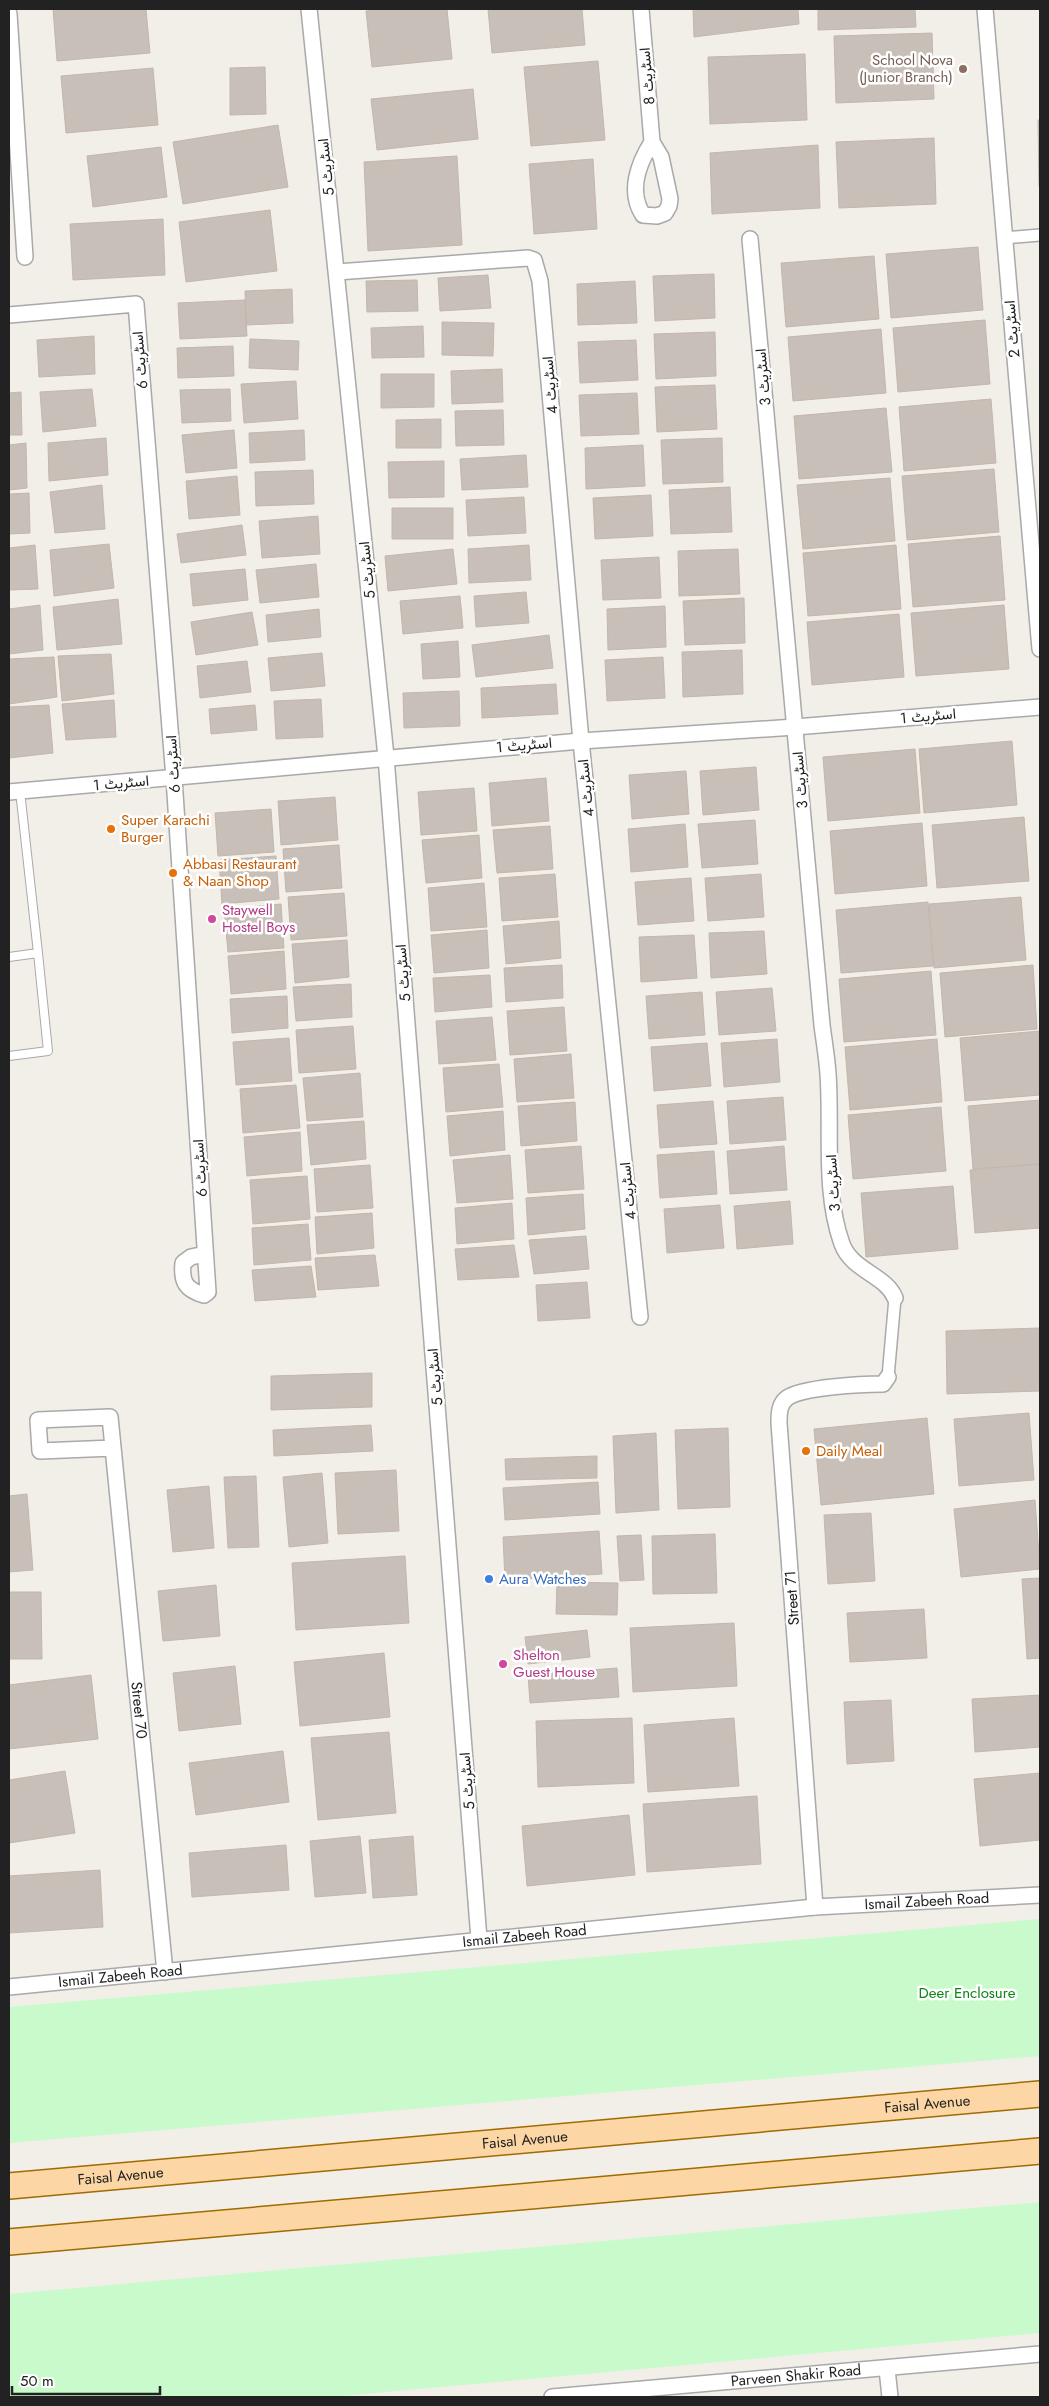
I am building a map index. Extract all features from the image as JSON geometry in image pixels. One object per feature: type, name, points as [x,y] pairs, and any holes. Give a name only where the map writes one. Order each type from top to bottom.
[{"type":"main road","name":"Faisal Avenue","points":[[9,2186],[1040,2094]]},
{"type":"main road","points":[[9,2242],[1040,2151]]},
{"type":"street","name":"اسٹریٹ 5","points":[[310,9],[386,757],[479,1940]]},
{"type":"street","name":"اسٹریٹ 8","points":[[641,9],[652,142]]},
{"type":"street","name":"اسٹریٹ 2","points":[[985,9],[1040,649]]},
{"type":"street","points":[[9,14],[25,257]]},
{"type":"street","points":[[1004,238],[1040,235]]},
{"type":"street","name":"اسٹریٹ 3","points":[[750,239],[828,1074],[832,1199],[843,1247],[858,1266],[886,1286],[894,1298]]},
{"type":"street","name":"اسٹریٹ 4","points":[[337,272],[528,258],[534,260],[540,282],[581,740],[640,1317]]},
{"type":"street","name":"اسٹریٹ 6","points":[[9,315],[136,304],[174,778],[205,1254]]},
{"type":"street","name":"اسٹریٹ 1","points":[[14,791],[581,740],[795,727],[1040,707]]},
{"type":"street","points":[[888,1377],[894,1298]]},
{"type":"street","name":"Street 71","points":[[815,1907],[779,1423],[780,1408],[788,1398],[808,1392],[853,1385],[883,1384],[888,1377]]},
{"type":"street","name":"Street 70","points":[[113,1448],[40,1451],[38,1420],[110,1417],[165,1972]]},
{"type":"street","name":"Ismail Zabeeh Road","points":[[9,1987],[815,1907],[1040,1895]]},
{"type":"street","name":"Parveen Shakir Road","points":[[552,2397],[1040,2354]]},
{"type":"street","points":[[887,2368],[890,2397]]},
{"type":"lane","points":[[9,1056],[48,1051],[38,954],[14,791]]},
{"type":"lane","points":[[9,957],[38,954]]},
{"type":"green space","name":"Deer Enclosure","points":[[1040,1919],[1040,2056],[9,2143],[9,2007]]},
{"type":"green space","points":[[1040,2202],[1040,2333],[330,2397],[9,2397],[9,2294]]},
{"type":"building","points":[[53,9],[146,9],[150,53],[57,61]]},
{"type":"building","points":[[447,9],[452,59],[372,67],[366,11]]},
{"type":"building","points":[[488,9],[582,9],[585,45],[492,53]]},
{"type":"building","points":[[693,9],[798,9],[799,24],[694,37]]},
{"type":"building","points":[[818,9],[915,9],[916,27],[818,30]]},
{"type":"building","points":[[932,33],[934,99],[836,103],[834,36]]},
{"type":"building","points":[[805,54],[807,120],[710,124],[708,57]]},
{"type":"building","points":[[598,61],[605,140],[531,146],[524,67]]},
{"type":"building","points":[[265,67],[266,114],[230,115],[230,68]]},
{"type":"building","points":[[153,68],[158,125],[66,133],[61,76]]},
{"type":"building","points":[[473,89],[478,139],[377,150],[371,99]]},
{"type":"building","points":[[1038,120],[1040,120],[1040,186],[1039,186]]},
{"type":"building","points":[[278,125],[288,187],[183,204],[173,142]]},
{"type":"building","points":[[934,138],[936,204],[839,208],[836,142]]},
{"type":"building","points":[[818,145],[820,208],[712,214],[710,153]]},
{"type":"building","points":[[161,147],[167,197],[93,207],[87,156]]},
{"type":"building","points":[[457,156],[462,245],[368,251],[364,162]]},
{"type":"building","points":[[593,159],[597,229],[534,234],[529,164]]},
{"type":"building","points":[[270,210],[277,271],[186,282],[179,222]]},
{"type":"building","points":[[163,219],[165,275],[73,280],[70,224]]},
{"type":"building","points":[[978,247],[983,310],[891,318],[886,254]]},
{"type":"building","points":[[874,256],[879,319],[786,327],[781,263]]},
{"type":"building","points":[[714,274],[715,318],[655,321],[653,276]]},
{"type":"building","points":[[488,275],[491,308],[440,311],[438,278]]},
{"type":"building","points":[[417,280],[418,311],[367,312],[366,281]]},
{"type":"building","points":[[635,281],[637,323],[578,325],[577,284]]},
{"type":"building","points":[[292,289],[293,323],[246,325],[245,291]]},
{"type":"building","points":[[245,300],[247,336],[180,339],[178,303]]},
{"type":"building","points":[[985,320],[990,384],[898,392],[893,328]]},
{"type":"building","points":[[442,322],[494,323],[493,356],[442,355]]},
{"type":"building","points":[[423,326],[424,357],[372,358],[371,328]]},
{"type":"building","points":[[881,329],[886,393],[793,401],[788,337]]},
{"type":"building","points":[[715,332],[716,376],[656,379],[654,334]]},
{"type":"building","points":[[94,336],[95,374],[39,377],[37,340]]},
{"type":"building","points":[[250,339],[299,341],[298,370],[249,368]]},
{"type":"building","points":[[636,340],[638,380],[580,383],[578,342]]},
{"type":"building","points":[[233,346],[234,376],[178,378],[177,348]]},
{"type":"building","points":[[502,369],[503,402],[452,404],[451,371]]},
{"type":"building","points":[[381,374],[434,374],[434,407],[381,408]]},
{"type":"building","points":[[296,381],[298,419],[244,423],[241,384]]},
{"type":"building","points":[[715,385],[717,429],[657,432],[655,387]]},
{"type":"building","points":[[92,389],[96,426],[43,432],[40,392]]},
{"type":"building","points":[[230,389],[231,421],[182,423],[180,390]]},
{"type":"building","points":[[21,392],[22,435],[9,435],[9,393]]},
{"type":"building","points":[[637,393],[639,434],[581,436],[579,395]]},
{"type":"building","points":[[991,399],[996,463],[904,471],[899,407]]},
{"type":"building","points":[[886,408],[892,472],[799,479],[794,416]]},
{"type":"building","points":[[503,410],[504,445],[456,446],[455,411]]},
{"type":"building","points":[[441,419],[441,448],[396,448],[396,420]]},
{"type":"building","points":[[234,430],[237,468],[186,473],[182,435]]},
{"type":"building","points":[[304,430],[305,460],[250,463],[249,433]]},
{"type":"building","points":[[106,438],[108,475],[49,481],[48,443]]},
{"type":"building","points":[[722,438],[723,482],[663,484],[661,440]]},
{"type":"building","points":[[26,443],[27,488],[9,490],[9,445]]},
{"type":"building","points":[[643,445],[645,486],[586,489],[585,448]]},
{"type":"building","points":[[526,455],[528,487],[462,490],[460,459]]},
{"type":"building","points":[[444,461],[444,497],[389,498],[388,462]]},
{"type":"building","points":[[994,469],[999,532],[907,540],[902,476]]},
{"type":"building","points":[[313,470],[314,504],[256,506],[255,472]]},
{"type":"building","points":[[237,476],[240,515],[189,519],[186,481]]},
{"type":"building","points":[[890,478],[895,541],[803,549],[797,485]]},
{"type":"building","points":[[102,485],[105,529],[55,533],[50,492]]},
{"type":"building","points":[[730,487],[732,532],[671,534],[669,490]]},
{"type":"building","points":[[29,493],[30,533],[9,534],[9,494]]},
{"type":"building","points":[[651,495],[653,536],[595,539],[593,498]]},
{"type":"building","points":[[524,497],[526,533],[468,536],[466,500]]},
{"type":"building","points":[[392,508],[453,508],[453,539],[392,539]]},
{"type":"building","points":[[318,516],[320,554],[262,558],[259,521]]},
{"type":"building","points":[[242,525],[246,555],[181,563],[177,534]]},
{"type":"building","points":[[1000,536],[1005,600],[913,607],[908,544]]},
{"type":"building","points":[[109,544],[114,588],[54,596],[50,550]]},
{"type":"building","points":[[35,545],[38,589],[9,590],[9,548]]},
{"type":"building","points":[[529,545],[531,580],[469,583],[468,549]]},
{"type":"building","points":[[896,545],[901,609],[808,616],[803,553]]},
{"type":"building","points":[[453,549],[457,584],[388,591],[385,556]]},
{"type":"building","points":[[738,549],[740,594],[679,596],[678,551]]},
{"type":"building","points":[[659,557],[661,598],[603,600],[601,560]]},
{"type":"building","points":[[316,564],[319,597],[260,603],[256,570]]},
{"type":"building","points":[[245,569],[248,600],[193,606],[190,574]]},
{"type":"building","points":[[526,592],[529,623],[476,627],[474,596]]},
{"type":"building","points":[[460,596],[463,628],[403,634],[400,601]]},
{"type":"building","points":[[744,598],[745,643],[685,645],[683,601]]},
{"type":"building","points":[[118,599],[122,644],[57,650],[53,607]]},
{"type":"building","points":[[40,605],[43,650],[9,654],[9,609]]},
{"type":"building","points":[[1004,605],[1009,669],[916,676],[911,613]]},
{"type":"building","points":[[665,606],[666,647],[608,650],[607,609]]},
{"type":"building","points":[[319,609],[321,637],[268,642],[266,615]]},
{"type":"building","points":[[252,612],[258,645],[196,655],[191,622]]},
{"type":"building","points":[[899,614],[904,677],[812,685],[807,622]]},
{"type":"building","points":[[549,635],[553,668],[476,677],[472,645]]},
{"type":"building","points":[[458,641],[460,677],[423,679],[421,644]]},
{"type":"building","points":[[742,650],[743,694],[683,697],[682,652]]},
{"type":"building","points":[[322,653],[325,686],[271,691],[268,658]]},
{"type":"building","points":[[111,654],[114,694],[62,701],[58,656]]},
{"type":"building","points":[[54,657],[57,697],[9,704],[9,659]]},
{"type":"building","points":[[663,657],[665,698],[607,701],[605,660]]},
{"type":"building","points":[[247,661],[251,692],[200,698],[197,666]]},
{"type":"building","points":[[556,684],[558,714],[482,718],[481,688]]},
{"type":"building","points":[[459,691],[460,726],[404,728],[403,693]]},
{"type":"building","points":[[321,699],[323,737],[276,739],[274,701]]},
{"type":"building","points":[[114,700],[116,737],[66,740],[62,704]]},
{"type":"building","points":[[49,705],[53,753],[9,758],[9,707]]},
{"type":"building","points":[[255,705],[257,730],[211,734],[209,709]]},
{"type":"building","points":[[1012,741],[1017,805],[924,813],[919,749]]},
{"type":"building","points":[[915,749],[920,813],[828,821],[823,757]]},
{"type":"building","points":[[756,767],[759,810],[703,815],[700,771]]},
{"type":"building","points":[[686,771],[689,814],[632,819],[629,775]]},
{"type":"building","points":[[546,778],[549,821],[492,826],[489,783]]},
{"type":"building","points":[[474,788],[477,831],[421,835],[418,792]]},
{"type":"building","points":[[335,797],[338,840],[281,845],[278,801]]},
{"type":"building","points":[[271,809],[274,852],[218,856],[215,813]]},
{"type":"building","points":[[1024,817],[1029,881],[937,888],[932,825]]},
{"type":"building","points":[[755,820],[758,864],[702,868],[698,824]]},
{"type":"building","points":[[922,823],[927,886],[835,894],[830,831]]},
{"type":"building","points":[[685,824],[688,867],[631,872],[628,829]]},
{"type":"building","points":[[550,826],[553,869],[497,873],[493,830]]},
{"type":"building","points":[[479,835],[482,878],[426,883],[422,840]]},
{"type":"building","points":[[339,845],[342,888],[286,892],[283,849]]},
{"type":"building","points":[[276,856],[279,899],[222,904],[219,860]]},
{"type":"building","points":[[555,874],[558,917],[502,921],[499,878]]},
{"type":"building","points":[[761,874],[764,917],[708,921],[705,878]]},
{"type":"building","points":[[691,878],[694,921],[638,925],[635,882]]},
{"type":"building","points":[[484,883],[487,927],[431,931],[428,888]]},
{"type":"building","points":[[344,893],[347,936],[291,940],[288,897]]},
{"type":"building","points":[[1021,897],[1026,960],[934,968],[929,904]]},
{"type":"building","points":[[928,902],[933,966],[841,973],[836,910]]},
{"type":"building","points":[[281,904],[284,948],[228,952],[224,909]]},
{"type":"building","points":[[559,921],[561,958],[506,964],[503,926]]},
{"type":"building","points":[[487,930],[489,968],[434,973],[431,935]]},
{"type":"building","points":[[764,931],[767,974],[711,978],[709,933]]},
{"type":"building","points":[[694,935],[697,978],[641,982],[639,937]]},
{"type":"building","points":[[347,940],[349,977],[295,983],[292,944]]},
{"type":"building","points":[[284,951],[286,989],[231,994],[228,956]]},
{"type":"building","points":[[562,965],[563,998],[506,1002],[504,968]]},
{"type":"building","points":[[1033,965],[1037,1029],[945,1037],[940,973]]},
{"type":"building","points":[[931,971],[936,1035],[844,1042],[839,979]]},
{"type":"building","points":[[490,975],[492,1007],[435,1012],[433,978]]},
{"type":"building","points":[[351,984],[352,1017],[296,1021],[293,987]]},
{"type":"building","points":[[772,988],[776,1031],[719,1035],[716,992]]},
{"type":"building","points":[[702,992],[705,1035],[649,1039],[646,996]]},
{"type":"building","points":[[287,996],[288,1028],[232,1033],[230,999]]},
{"type":"building","points":[[564,1007],[567,1051],[510,1055],[507,1011]]},
{"type":"building","points":[[492,1017],[496,1060],[439,1064],[436,1021]]},
{"type":"building","points":[[353,1026],[356,1069],[299,1073],[296,1030]]},
{"type":"building","points":[[1040,1031],[1040,1095],[965,1101],[960,1038]]},
{"type":"building","points":[[289,1038],[292,1081],[236,1085],[233,1042]]},
{"type":"building","points":[[777,1039],[780,1082],[724,1087],[721,1043]]},
{"type":"building","points":[[937,1039],[942,1102],[850,1110],[845,1047]]},
{"type":"building","points":[[707,1043],[711,1086],[654,1091],[651,1047]]},
{"type":"building","points":[[571,1054],[574,1098],[517,1102],[514,1059]]},
{"type":"building","points":[[499,1064],[503,1107],[446,1112],[443,1068]]},
{"type":"building","points":[[360,1073],[363,1117],[307,1121],[303,1078]]},
{"type":"building","points":[[296,1085],[300,1128],[243,1133],[240,1089]]},
{"type":"building","points":[[783,1097],[786,1140],[730,1144],[727,1101]]},
{"type":"building","points":[[1040,1100],[1040,1164],[973,1169],[968,1106]]},
{"type":"building","points":[[713,1101],[717,1144],[660,1148],[657,1105]]},
{"type":"building","points":[[575,1102],[577,1141],[521,1146],[518,1106]]},
{"type":"building","points":[[941,1107],[946,1171],[853,1179],[848,1115]]},
{"type":"building","points":[[503,1111],[505,1150],[450,1156],[447,1116]]},
{"type":"building","points":[[364,1121],[366,1159],[311,1165],[307,1125]]},
{"type":"building","points":[[300,1132],[302,1171],[247,1176],[244,1137]]},
{"type":"building","points":[[581,1146],[584,1189],[528,1193],[525,1150]]},
{"type":"building","points":[[784,1146],[787,1190],[730,1194],[727,1151]]},
{"type":"building","points":[[714,1151],[717,1194],[660,1198],[657,1155]]},
{"type":"building","points":[[510,1155],[513,1199],[457,1203],[453,1160]]},
{"type":"building","points":[[1040,1164],[1040,1228],[975,1233],[970,1170]]},
{"type":"building","points":[[370,1165],[373,1208],[317,1212],[314,1169]]},
{"type":"building","points":[[307,1176],[310,1219],[253,1224],[250,1180]]},
{"type":"building","points":[[953,1186],[958,1249],[866,1257],[861,1193]]},
{"type":"building","points":[[583,1194],[585,1229],[528,1235],[526,1198]]},
{"type":"building","points":[[790,1201],[793,1244],[737,1249],[734,1206]]},
{"type":"building","points":[[512,1203],[514,1239],[457,1244],[455,1208]]},
{"type":"building","points":[[720,1205],[724,1248],[667,1253],[664,1209]]},
{"type":"building","points":[[372,1213],[374,1248],[317,1254],[315,1217]]},
{"type":"building","points":[[308,1224],[311,1260],[254,1265],[252,1228]]},
{"type":"building","points":[[586,1236],[589,1269],[534,1274],[529,1240]]},
{"type":"building","points":[[514,1245],[519,1277],[458,1280],[455,1249]]},
{"type":"building","points":[[375,1255],[379,1286],[318,1290],[315,1258]]},
{"type":"building","points":[[311,1266],[316,1297],[255,1301],[252,1270]]},
{"type":"building","points":[[587,1282],[590,1318],[538,1321],[536,1285]]},
{"type":"building","points":[[1040,1328],[1040,1391],[947,1394],[946,1331]]},
{"type":"building","points":[[372,1373],[372,1407],[271,1410],[271,1376]]},
{"type":"building","points":[[1029,1413],[1034,1480],[959,1486],[954,1419]]},
{"type":"building","points":[[927,1418],[934,1494],[821,1505],[814,1429]]},
{"type":"building","points":[[371,1425],[373,1451],[274,1456],[273,1430]]},
{"type":"building","points":[[728,1428],[730,1507],[678,1509],[675,1430]]},
{"type":"building","points":[[656,1433],[659,1510],[616,1513],[613,1436]]},
{"type":"building","points":[[597,1456],[597,1478],[506,1480],[505,1459]]},
{"type":"building","points":[[396,1470],[399,1531],[338,1534],[335,1473]]},
{"type":"building","points":[[322,1473],[328,1543],[289,1547],[283,1477]]},
{"type":"building","points":[[256,1476],[259,1547],[228,1548],[224,1477]]},
{"type":"building","points":[[598,1482],[600,1514],[505,1520],[503,1488]]},
{"type":"building","points":[[209,1486],[214,1548],[173,1552],[167,1490]]},
{"type":"building","points":[[27,1494],[33,1570],[9,1572],[9,1496]]},
{"type":"building","points":[[1035,1500],[1040,1569],[961,1577],[954,1509]]},
{"type":"building","points":[[871,1513],[875,1581],[828,1584],[824,1515]]},
{"type":"building","points":[[599,1531],[602,1574],[505,1580],[503,1537]]},
{"type":"building","points":[[715,1534],[717,1593],[653,1594],[652,1536]]},
{"type":"building","points":[[641,1535],[644,1580],[620,1581],[617,1536]]},
{"type":"building","points":[[405,1556],[409,1623],[296,1630],[292,1563]]},
{"type":"building","points":[[1040,1578],[1040,1658],[1027,1659],[1022,1579]]},
{"type":"building","points":[[557,1582],[618,1583],[617,1615],[556,1614]]},
{"type":"building","points":[[216,1585],[220,1636],[163,1641],[158,1591]]},
{"type":"building","points":[[9,1592],[41,1592],[42,1659],[9,1659]]},
{"type":"building","points":[[924,1609],[927,1658],[850,1662],[847,1613]]},
{"type":"building","points":[[734,1623],[737,1686],[633,1692],[630,1628]]},
{"type":"building","points":[[587,1630],[590,1657],[528,1664],[525,1637]]},
{"type":"building","points":[[384,1653],[390,1717],[300,1726],[294,1662]]},
{"type":"building","points":[[235,1666],[241,1724],[179,1731],[173,1673]]},
{"type":"building","points":[[617,1668],[619,1697],[530,1703],[528,1675]]},
{"type":"building","points":[[91,1675],[98,1739],[9,1749],[9,1685]]},
{"type":"building","points":[[1040,1695],[1040,1747],[975,1752],[972,1699]]},
{"type":"building","points":[[891,1700],[894,1761],[847,1764],[844,1702]]},
{"type":"building","points":[[632,1718],[634,1783],[538,1787],[536,1721]]},
{"type":"building","points":[[734,1718],[739,1786],[648,1792],[644,1725]]},
{"type":"building","points":[[389,1732],[396,1813],[318,1820],[311,1738]]},
{"type":"building","points":[[283,1751],[289,1802],[196,1815],[189,1763]]},
{"type":"building","points":[[65,1771],[75,1833],[9,1843],[9,1780]]},
{"type":"building","points":[[1040,1773],[1040,1840],[980,1846],[974,1779]]},
{"type":"building","points":[[757,1796],[761,1864],[647,1872],[643,1804]]},
{"type":"building","points":[[629,1815],[635,1875],[527,1886],[522,1826]]},
{"type":"building","points":[[360,1836],[366,1893],[315,1897],[310,1841]]},
{"type":"building","points":[[413,1836],[417,1895],[373,1898],[369,1840]]},
{"type":"building","points":[[286,1845],[289,1890],[192,1897],[189,1853]]},
{"type":"building","points":[[100,1870],[103,1927],[9,1933],[9,1876]]},
{"type":"place","name":"School Nova (Junior Branch)","points":[[963,69]]},
{"type":"place","name":"Super Karachi Burger","points":[[111,829]]},
{"type":"place","name":"Abbasi Restaurant & Naan Shop","points":[[173,873]]},
{"type":"place","name":"Staywell Hostel Boys","points":[[212,919]]},
{"type":"place","name":"Daily Meal","points":[[806,1451]]},
{"type":"place","name":"Aura Watches","points":[[489,1579]]},
{"type":"place","name":"Shelton Guest House","points":[[503,1664]]}]
